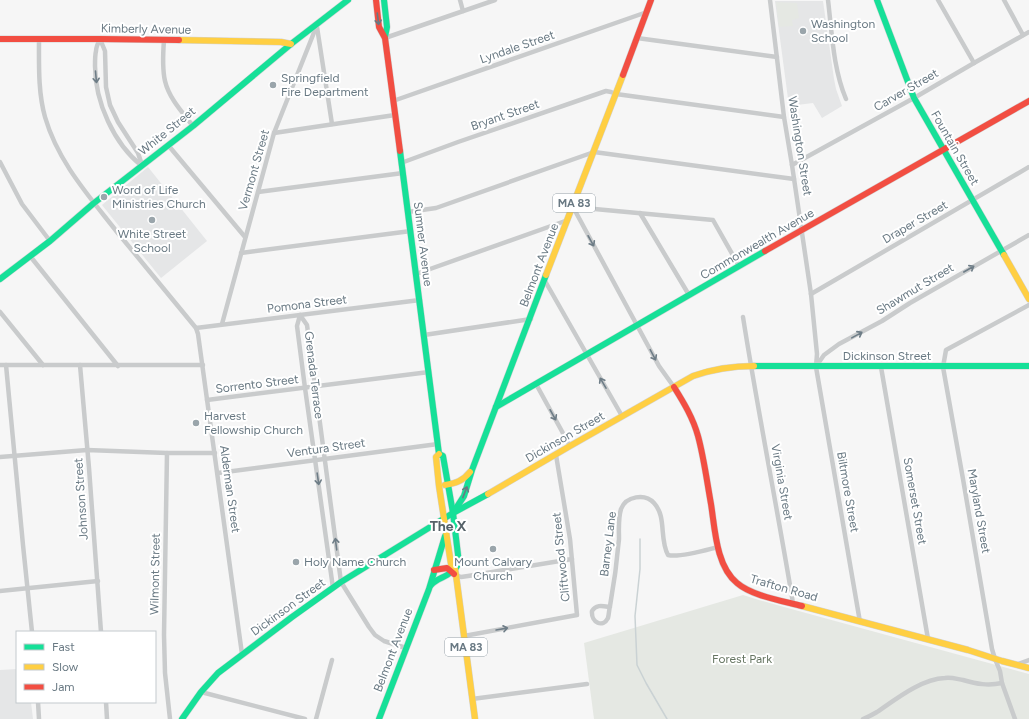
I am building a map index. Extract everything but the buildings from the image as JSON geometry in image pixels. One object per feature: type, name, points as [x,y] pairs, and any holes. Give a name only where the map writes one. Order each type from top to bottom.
[{"type":"main road","name":"White Street","points":[[1,276],[50,241],[94,203],[193,126],[291,44],[348,0]]},
{"type":"main road","name":"Sumner Avenue","points":[[376,0],[379,27],[384,38],[394,101],[438,444],[439,454],[436,457],[436,462],[439,486],[464,636],[475,719]]},
{"type":"main road","name":"Sumner Avenue","points":[[384,0],[387,27],[384,38]]},
{"type":"main road","name":"Belmont Avenue","points":[[453,513],[464,496],[472,470],[652,0]]},
{"type":"main road","name":"Fountain Street","points":[[877,0],[914,98],[1029,299]]},
{"type":"main road","name":"Kimberly Avenue","points":[[0,39],[281,42],[291,44]]},
{"type":"main road","name":"Commonwealth Avenue","points":[[496,407],[739,266],[1029,101]]},
{"type":"main road","name":"Dickinson Street","points":[[182,719],[201,692],[218,673],[333,588],[453,513],[473,503],[693,376],[708,371],[730,367],[750,366],[1029,366]]},
{"type":"main road","name":"Trafton Road","points":[[674,387],[694,422],[698,436],[721,560],[726,571],[739,586],[757,594],[928,639],[1029,668]]},
{"type":"main road","name":"Sumner Avenue","points":[[439,454],[443,456],[453,513],[459,563],[454,572]]},
{"type":"main road","name":"Belmont Avenue","points":[[439,486],[460,482],[466,478],[472,470]]},
{"type":"main road","name":"Belmont Avenue","points":[[379,719],[429,589],[446,534]]},
{"type":"main road","points":[[434,570],[447,568],[454,572]]},
{"type":"main road","name":"Belmont Avenue","points":[[429,589],[436,579],[448,576],[454,572]]},
{"type":"street","points":[[460,0],[463,11]]},
{"type":"street","points":[[384,38],[495,0]]},
{"type":"street","name":"Washington Street","points":[[770,0],[784,117],[811,294],[817,354],[816,366]]},
{"type":"street","points":[[828,0],[840,86],[846,99]]},
{"type":"street","points":[[938,0],[974,62]]},
{"type":"street","points":[[1004,0],[1023,35]]},
{"type":"street","name":"Lyndale Street","points":[[394,101],[647,12]]},
{"type":"street","points":[[317,25],[332,124]]},
{"type":"street","name":"Vermont Street","points":[[222,324],[274,133],[317,25]]},
{"type":"street","name":"Carver Street","points":[[792,164],[914,98],[974,62],[1029,32]]},
{"type":"street","points":[[637,38],[777,57]]},
{"type":"street","points":[[39,39],[39,81],[42,104],[47,124],[65,162],[94,203],[196,328]]},
{"type":"street","points":[[100,39],[105,51],[107,89],[110,105],[120,126],[138,152],[142,166]]},
{"type":"street","points":[[100,39],[96,51],[95,73],[103,109],[118,138],[132,157],[142,166]]},
{"type":"street","points":[[164,40],[164,75],[166,86],[176,104],[193,126]]},
{"type":"street","points":[[98,91],[107,89]]},
{"type":"street","name":"Bryant Street","points":[[401,163],[606,91],[616,94],[784,117]]},
{"type":"street","points":[[274,133],[395,115]]},
{"type":"street","points":[[112,129],[120,126]]},
{"type":"street","points":[[168,145],[245,237]]},
{"type":"street","points":[[408,212],[436,208],[594,152],[794,178]]},
{"type":"street","points":[[0,162],[22,204],[50,241]]},
{"type":"street","name":"Draper Street","points":[[811,294],[1029,167]]},
{"type":"street","points":[[258,192],[403,173]]},
{"type":"street","points":[[573,207],[713,220],[739,266]]},
{"type":"street","points":[[573,207],[659,366],[674,387]]},
{"type":"street","points":[[640,213],[689,296]]},
{"type":"street","points":[[416,274],[568,220]]},
{"type":"street","points":[[241,253],[411,231]]},
{"type":"street","name":"Shawmut Street","points":[[816,366],[824,355],[839,344],[882,321],[917,299],[1029,235]]},
{"type":"street","points":[[30,256],[118,366]]},
{"type":"street","points":[[545,281],[622,416]]},
{"type":"street","name":"Pomona Street","points":[[196,328],[420,300]]},
{"type":"street","points":[[942,366],[946,350],[1029,305]]},
{"type":"street","points":[[0,312],[43,365]]},
{"type":"street","name":"Grenada Terrace","points":[[300,315],[307,325],[342,582]]},
{"type":"street","name":"Grenada Terrace","points":[[300,315],[297,326],[333,588]]},
{"type":"street","name":"Virginia Street","points":[[743,316],[750,366],[793,603]]},
{"type":"street","points":[[424,335],[531,318]]},
{"type":"street","name":"Alderman Street","points":[[196,328],[208,400],[242,654]]},
{"type":"street","points":[[0,365],[203,365]]},
{"type":"street","points":[[6,365],[32,631]]},
{"type":"street","name":"Johnson Street","points":[[80,365],[88,450],[101,631]]},
{"type":"street","name":"Biltmore Street","points":[[816,366],[860,622]]},
{"type":"street","name":"Maryland Street","points":[[942,366],[992,649],[1000,671],[1002,683],[1016,719]]},
{"type":"street","name":"Somerset Street","points":[[881,367],[928,639]]},
{"type":"street","name":"Sorrento Street","points":[[208,400],[429,372]]},
{"type":"street","points":[[536,384],[570,446]]},
{"type":"street","name":"Ventura Street","points":[[218,473],[438,444]]},
{"type":"street","points":[[0,457],[88,450],[215,453]]},
{"type":"street","name":"Wilmont Street","points":[[167,453],[164,634],[165,673],[170,719]]},
{"type":"street","name":"Cliftwood Street","points":[[464,636],[577,615],[570,538],[556,455]]},
{"type":"street","name":"Barney Lane","points":[[610,607],[598,606],[594,608],[592,614],[594,620],[599,623],[605,622],[608,616],[610,607],[617,553],[620,514],[623,505],[629,500],[635,497],[643,497],[649,498],[655,504],[661,517],[664,543],[668,555],[680,555],[718,547]]},
{"type":"street","points":[[454,572],[462,577],[572,559]]},
{"type":"street","points":[[0,591],[98,582]]},
{"type":"street","points":[[342,582],[375,635],[384,641],[406,648]]},
{"type":"street","points":[[316,719],[332,660]]},
{"type":"street","points":[[1018,664],[1029,660]]},
{"type":"street","points":[[863,719],[922,684],[939,678],[951,678],[991,685],[1002,683]]},
{"type":"street","points":[[472,699],[587,684]]},
{"type":"street","points":[[201,692],[305,719]]},
{"type":"street","points":[[38,703],[39,719]]},
{"type":"street","points":[[106,703],[107,719]]},
{"type":"shaded area","name":"Washington School","points":[[775,1],[823,1],[834,79],[842,106],[822,118],[813,103],[789,106]]},
{"type":"shaded area","name":"White Street School","points":[[148,167],[207,241],[161,278],[102,205]]},
{"type":"shaded area","points":[[16,669],[16,703],[31,703],[33,719],[0,719],[0,670]]},
{"type":"green space","points":[[776,2],[797,3],[799,18],[792,20],[793,26],[779,27]]},
{"type":"green space","name":"Forest Park","points":[[743,595],[1029,674],[1029,719],[594,719],[584,643]]},
{"type":"waterway","points":[[640,539],[640,569],[635,616],[637,665],[667,719]]},
{"type":"traffic: fast","points":[[0,279],[50,241],[94,203],[193,126],[291,44],[348,0]]},
{"type":"traffic: fast","points":[[384,0],[387,27],[385,37]]},
{"type":"traffic: fast","points":[[877,0],[914,98],[1004,255]]},
{"type":"traffic: fast","points":[[400,151],[439,454],[443,456],[453,513],[459,563],[455,569]]},
{"type":"traffic: fast","points":[[496,407],[765,251]]},
{"type":"traffic: fast","points":[[453,513],[464,496],[472,470],[546,275]]},
{"type":"traffic: fast","points":[[754,366],[1029,366]]},
{"type":"traffic: fast","points":[[182,719],[201,692],[218,673],[292,617],[341,582],[453,513],[488,494]]},
{"type":"traffic: fast","points":[[379,719],[429,589],[445,536]]},
{"type":"traffic: fast","points":[[431,585],[451,572]]},
{"type":"traffic: slow","points":[[179,40],[281,42],[291,44]]},
{"type":"traffic: slow","points":[[546,275],[623,75]]},
{"type":"traffic: slow","points":[[1004,255],[1029,299]]},
{"type":"traffic: slow","points":[[488,494],[693,376],[723,368],[754,366]]},
{"type":"traffic: slow","points":[[439,454],[436,457],[439,486],[451,564],[455,569],[456,575],[475,719]]},
{"type":"traffic: slow","points":[[445,485],[465,478],[470,472]]},
{"type":"traffic: slow","points":[[802,606],[968,650],[1029,668]]},
{"type":"traffic: jam","points":[[376,0],[379,27],[385,38],[400,151]]},
{"type":"traffic: jam","points":[[623,75],[651,0]]},
{"type":"traffic: jam","points":[[0,39],[179,40]]},
{"type":"traffic: jam","points":[[765,251],[1029,101]]},
{"type":"traffic: jam","points":[[674,387],[685,405],[696,429],[702,453],[715,536],[721,557],[730,576],[743,588],[759,595],[802,606]]},
{"type":"traffic: jam","points":[[434,570],[447,568],[454,574]]},
{"type":"place","name":"Washington School","points":[[803,31]]},
{"type":"place","name":"Springfield Fire Department","points":[[273,85]]},
{"type":"place","name":"Word of Life Ministries Church","points":[[104,197]]},
{"type":"place","name":"White Street School","points":[[152,220]]},
{"type":"place","name":"Harvest Fellowship Church","points":[[196,423]]},
{"type":"place","name":"Mount Calvary Church","points":[[493,549]]},
{"type":"place","name":"Holy Name Church","points":[[296,562]]},
{"type":"district","name":"The X","points":[[448,526]]}]
